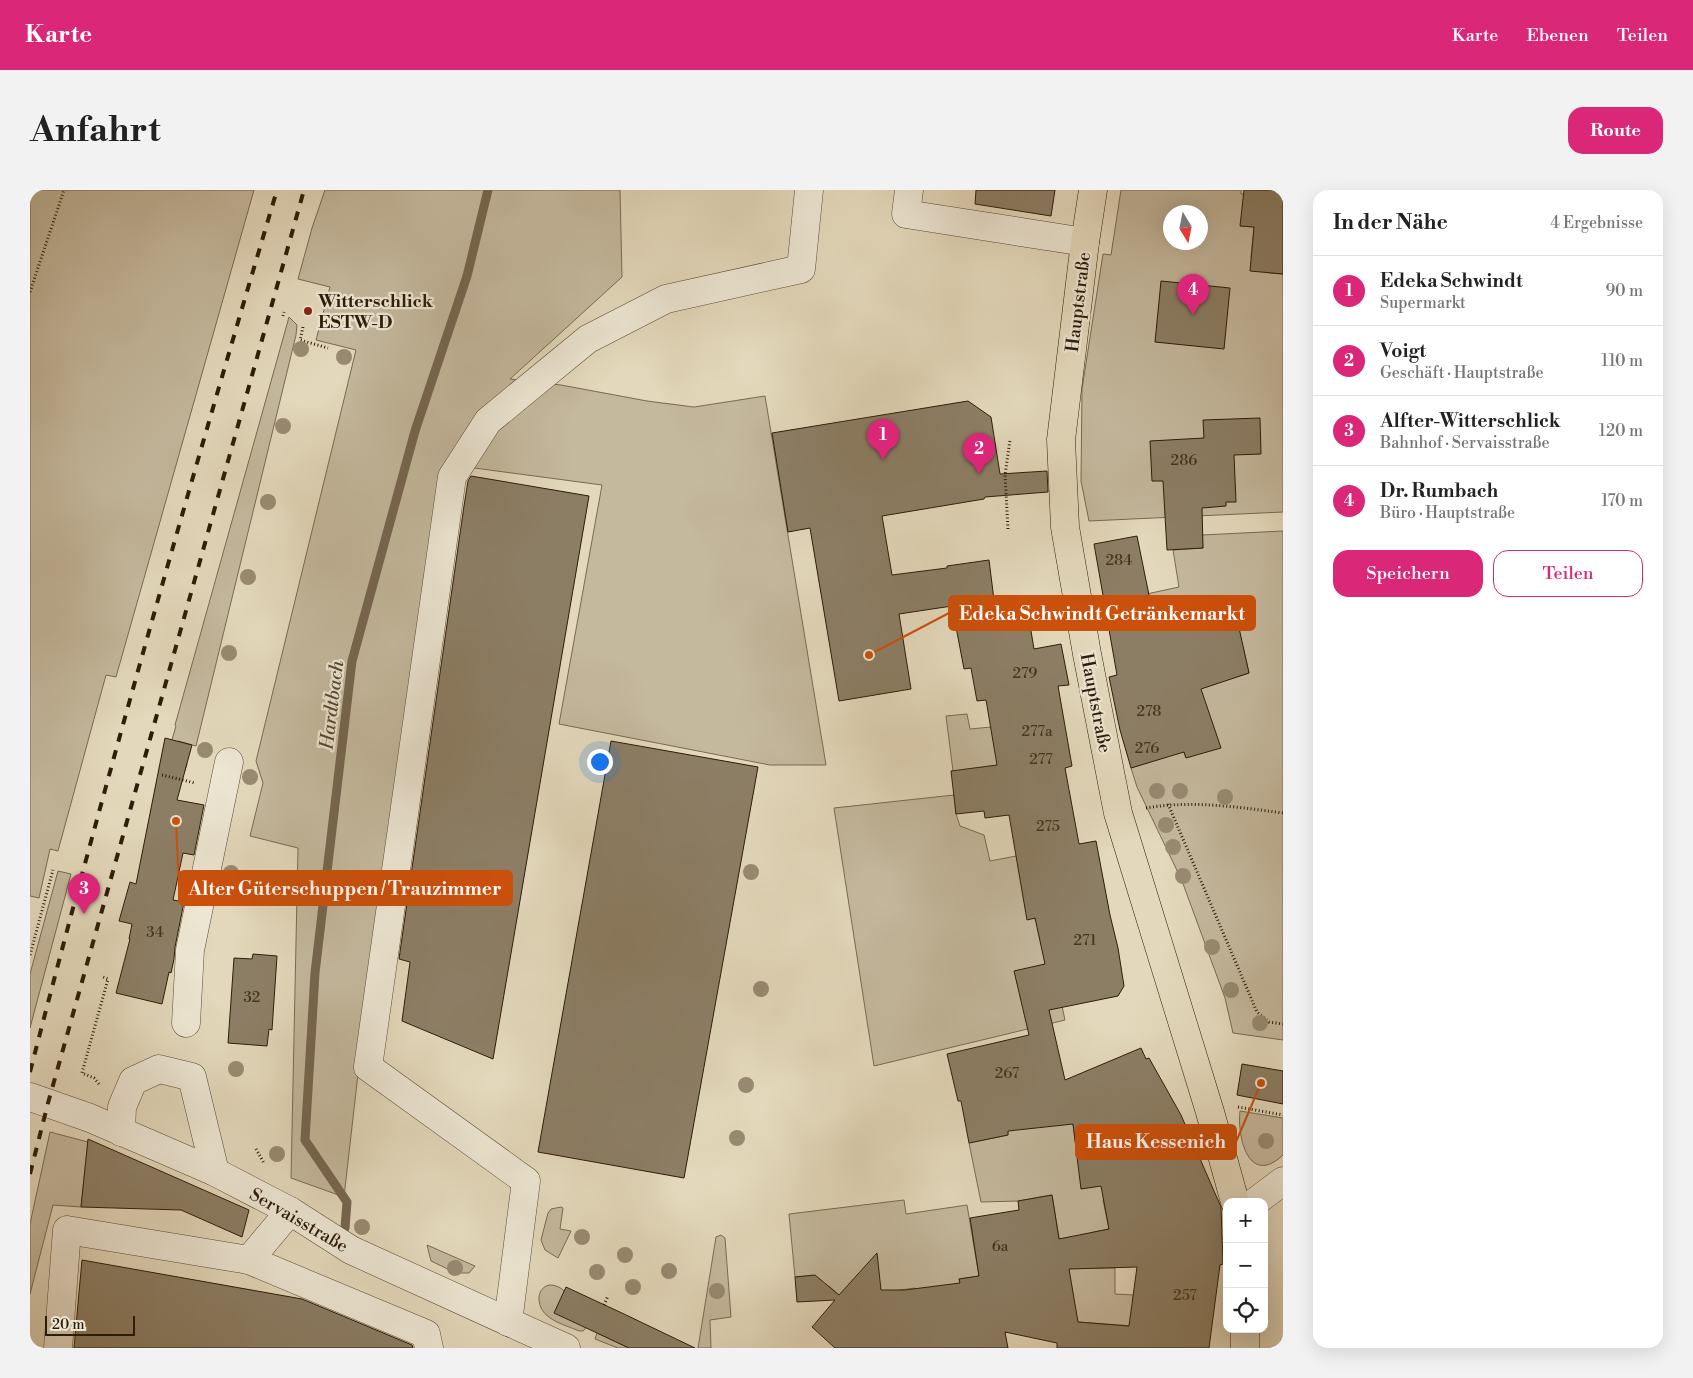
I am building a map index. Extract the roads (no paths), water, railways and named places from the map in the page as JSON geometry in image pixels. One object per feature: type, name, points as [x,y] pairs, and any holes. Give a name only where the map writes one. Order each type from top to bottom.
[{"type":"main road","name":"Hauptstraße","points":[[1093,190],[1061,440],[1066,527],[1087,654],[1118,813],[1210,1112],[1234,1198]]},
{"type":"main road","points":[[1245,1333],[1245,1348]]},
{"type":"street","points":[[508,1322],[526,1181],[368,1067],[452,477],[488,421],[588,339],[666,298],[801,269],[809,190]]},
{"type":"street","points":[[909,190],[906,214],[1085,242]]},
{"type":"street","points":[[186,1023],[190,950],[229,762]]},
{"type":"street","points":[[121,1132],[122,1107],[133,1081],[159,1069],[192,1078],[214,1172]]},
{"type":"street","name":"Servaisstraße","points":[[30,1098],[90,1118],[214,1172],[290,1211],[351,1250],[566,1348]]},
{"type":"street","points":[[1260,1198],[1283,1181]]},
{"type":"street","points":[[248,1260],[290,1211]]},
{"type":"street","points":[[58,1348],[67,1230],[248,1260],[426,1334],[429,1348]]},
{"type":"waterway","name":"Hardtbach","points":[[345,1228],[347,1202],[305,1140],[315,973],[352,661],[415,431],[467,276],[488,190]]},
{"type":"railway","points":[[30,1072],[149,630],[277,190]]},
{"type":"railway","points":[[30,1174],[48,1103],[304,190]]},
{"type":"place","name":"Witterschlick ESTW-D","points":[[308,311]]},
{"type":"place","name":"Dr. Rumbach","points":[[1193,315]]},
{"type":"place","name":"Edeka Schwindt","points":[[883,460]]},
{"type":"place","name":"Voigt","points":[[979,474]]},
{"type":"place","name":"Edeka Schwindt Getränkemarkt","points":[[869,655]]},
{"type":"place","name":"Alter Güterschuppen / Trauzimmer","points":[[176,821]]},
{"type":"place","name":"Alfter-Witterschlick","points":[[84,914]]},
{"type":"place","name":"Haus Kessenich","points":[[1261,1083]]}]
